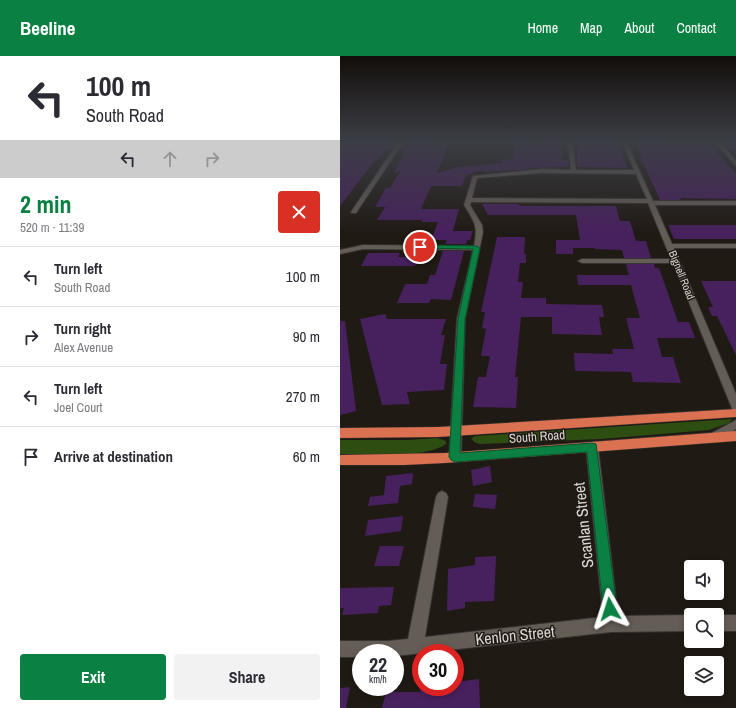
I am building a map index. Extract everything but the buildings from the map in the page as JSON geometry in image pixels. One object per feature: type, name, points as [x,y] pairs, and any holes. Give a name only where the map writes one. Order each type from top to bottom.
[{"type":"highway","name":"South Road","points":[[340,433],[399,434],[736,413]]},
{"type":"highway","name":"South Road","points":[[340,460],[404,460],[455,457],[736,436]]},
{"type":"street","points":[[354,212],[381,171]]},
{"type":"street","points":[[455,457],[462,319],[480,228],[467,205],[468,200],[475,177],[537,171]]},
{"type":"street","points":[[556,171],[638,172]]},
{"type":"street","name":"Bignell Road","points":[[638,172],[736,406]]},
{"type":"street","points":[[468,200],[736,203]]},
{"type":"street","points":[[340,252],[363,246],[477,248]]},
{"type":"street","points":[[670,246],[736,246]]},
{"type":"street","points":[[582,261],[676,261]]},
{"type":"street","points":[[714,438],[736,424]]},
{"type":"street","name":"Scanlan Street","points":[[592,447],[611,624]]},
{"type":"street","points":[[415,644],[442,497]]},
{"type":"street","name":"Kenlon Street","points":[[433,644],[611,624],[684,623]]},
{"type":"street","points":[[724,623],[736,623]]},
{"type":"street","name":"Kenlon Street","points":[[340,649],[388,649],[412,646]]},
{"type":"green space","points":[[732,419],[729,423],[709,430],[601,439],[480,444],[471,439],[475,436]]},
{"type":"green space","points":[[437,438],[446,441],[446,444],[437,449],[425,452],[395,455],[340,454],[340,440],[409,440]]},
{"type":"route","points":[[420,247],[477,248],[462,319],[455,457],[592,447],[610,609]]}]
